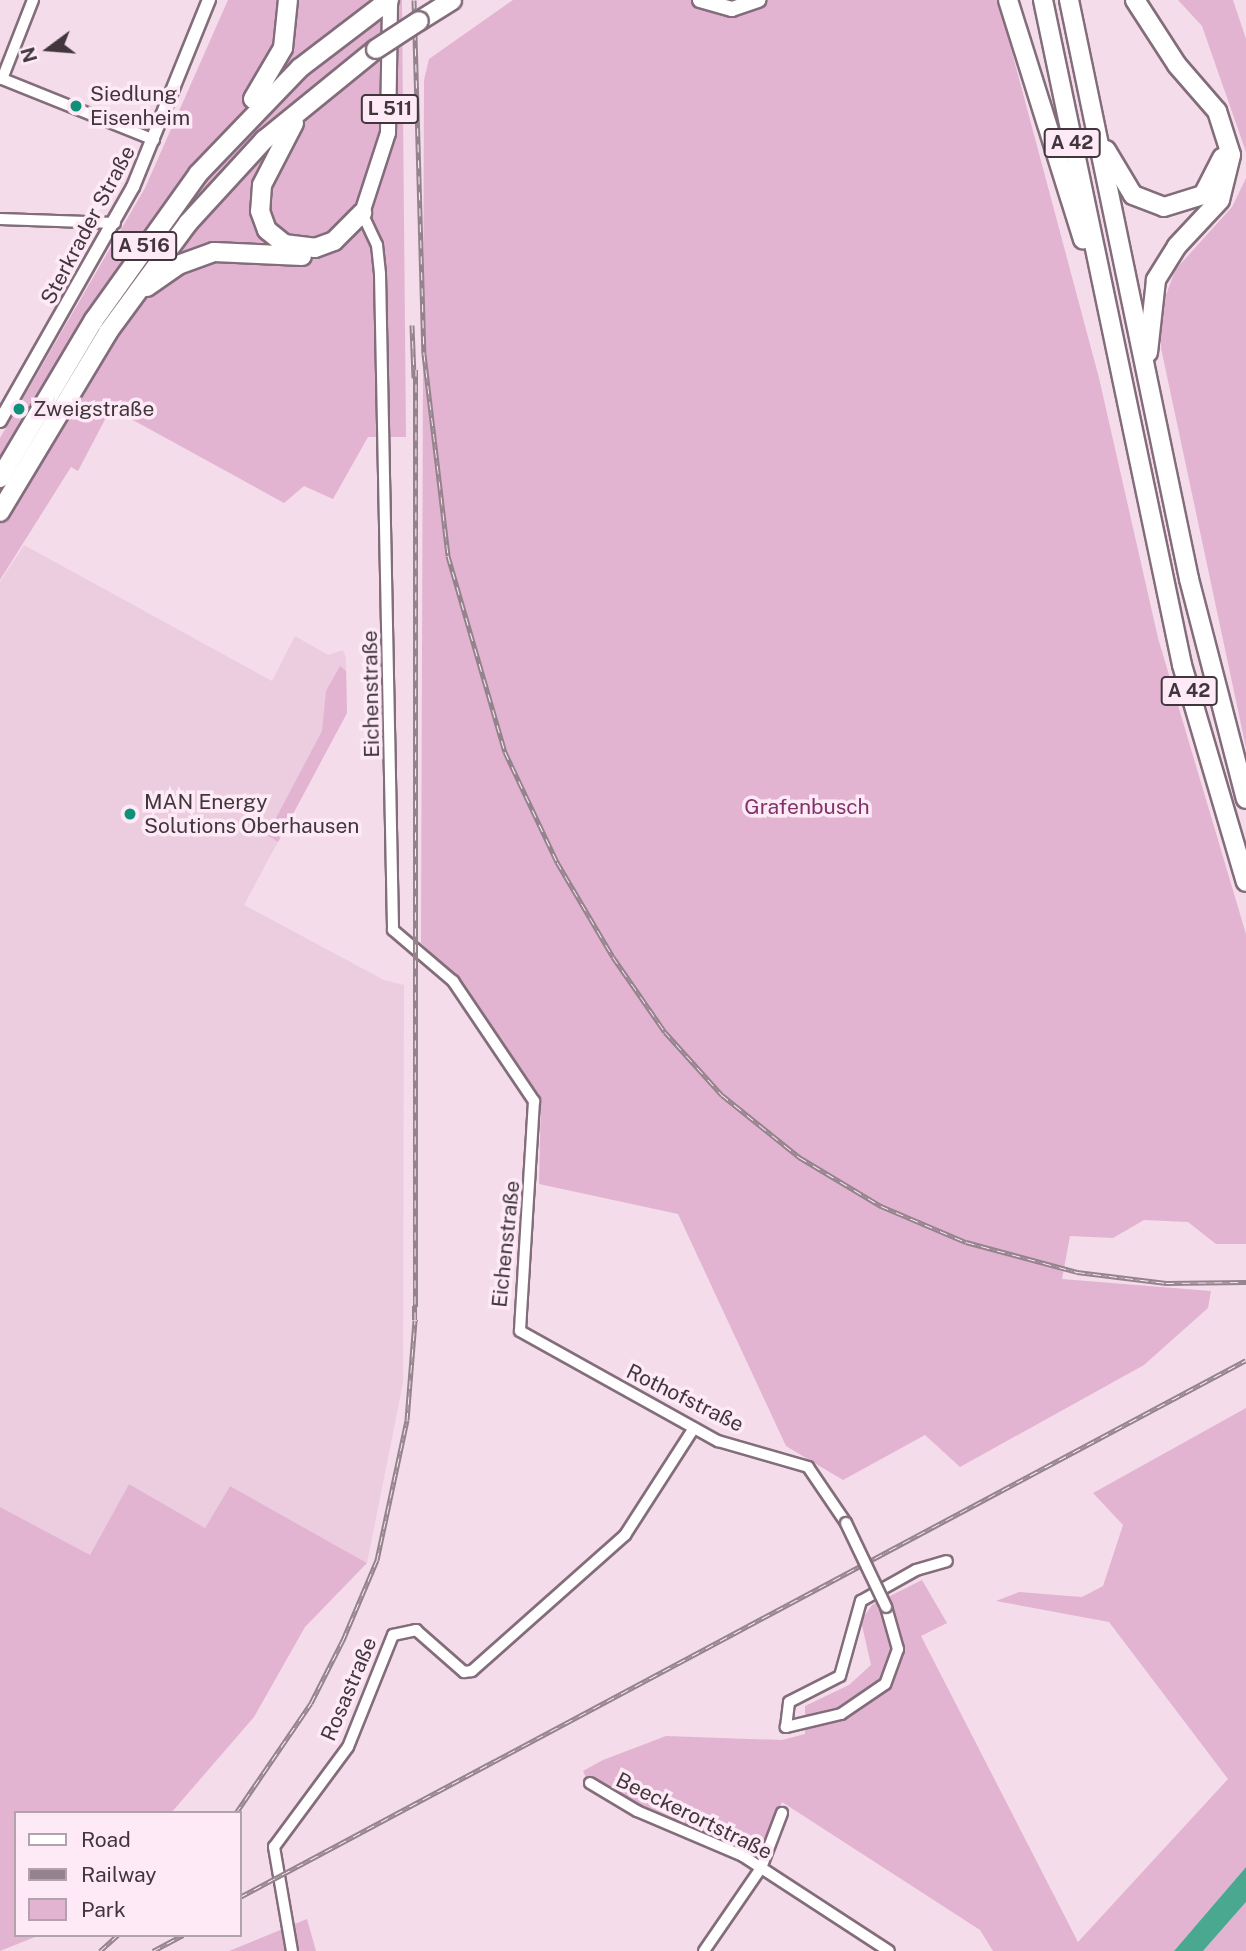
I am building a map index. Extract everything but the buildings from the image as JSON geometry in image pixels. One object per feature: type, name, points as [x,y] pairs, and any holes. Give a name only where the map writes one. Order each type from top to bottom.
[{"type":"highway","points":[[198,174],[208,150],[274,69],[287,33],[288,0]]},
{"type":"highway","name":"A 516","points":[[0,512],[134,292],[213,194],[309,102],[376,49],[452,0]]},
{"type":"highway","points":[[1008,0],[1101,286]]},
{"type":"highway","name":"A 42","points":[[1043,0],[1182,666],[1246,882]]},
{"type":"highway","name":"A 42","points":[[1069,0],[1207,658],[1246,799]]},
{"type":"highway","points":[[1095,128],[1123,182],[1148,203],[1189,204],[1218,175],[1223,150],[1211,118],[1155,51],[1123,0]]},
{"type":"highway","points":[[1135,0],[1177,65],[1217,111],[1231,155],[1220,200],[1177,246],[1156,280],[1147,378]]},
{"type":"highway","name":"A 516","points":[[0,478],[102,309],[198,174],[292,76],[385,3]]},
{"type":"highway","points":[[309,102],[269,164],[260,196],[264,225],[284,244],[315,248],[334,241],[362,213]]},
{"type":"highway","points":[[134,292],[205,254],[325,251],[346,237],[362,213]]},
{"type":"main road","points":[[700,0],[732,9],[758,0]]},
{"type":"main road","name":"L 511","points":[[362,213],[387,143],[385,3]]},
{"type":"street","points":[[33,0],[1,79],[154,140]]},
{"type":"street","name":"Sterkrader Straße","points":[[0,421],[115,223],[154,140],[209,0]]},
{"type":"street","name":"Eichenstraße","points":[[362,213],[377,244],[380,274],[393,930],[453,981],[534,1101],[520,1331]]},
{"type":"street","points":[[0,219],[115,223]]},
{"type":"street","name":"Rothofstraße","points":[[520,1331],[694,1428],[808,1467],[846,1523],[886,1607],[898,1649],[885,1684],[841,1714],[786,1727],[789,1702],[840,1676],[861,1601],[916,1570],[947,1561]]},
{"type":"street","name":"Rosastraße","points":[[292,1951],[274,1847],[348,1747],[393,1635],[416,1630],[464,1672],[472,1671],[625,1535],[694,1428]]},
{"type":"street","name":"Beeckerortstraße","points":[[590,1783],[761,1868],[889,1951]]},
{"type":"street","points":[[704,1951],[761,1868],[782,1813]]},
{"type":"shaded area","name":"MAN Energy Solutions Oberhausen","points":[[24,545],[272,681],[295,636],[328,655],[343,650],[346,658],[347,713],[244,905],[384,980],[404,985],[403,1383],[367,1563],[230,1486],[205,1528],[129,1484],[90,1556],[0,1507],[0,582]]},
{"type":"shaded area","points":[[1246,1867],[1246,1902],[1203,1951],[1174,1951]]},
{"type":"green space","points":[[228,0],[402,0],[406,437],[368,437],[333,499],[304,486],[284,503],[111,408],[78,471],[71,467],[0,580],[0,438],[145,188]]},
{"type":"green space","name":"Grafenbusch","points":[[513,0],[998,0],[1099,378],[1158,638],[1246,934],[1246,1244],[1216,1244],[1188,1222],[1144,1220],[1113,1238],[1070,1236],[1062,1279],[1211,1291],[1208,1308],[1144,1365],[960,1467],[925,1435],[843,1480],[786,1446],[678,1214],[539,1184],[541,1098],[456,976],[421,943],[424,80],[429,59]]},
{"type":"green space","points":[[1178,0],[1233,0],[1246,39],[1246,152],[1202,26]]},
{"type":"green space","points":[[1246,178],[1246,748],[1161,348],[1161,309],[1175,270],[1232,207]]},
{"type":"green space","points":[[340,666],[346,671],[347,713],[278,842],[267,835],[322,731],[326,691]]},
{"type":"green space","points":[[1246,1408],[1246,1867],[1174,1951],[993,1951],[980,1930],[782,1802],[759,1857],[588,1781],[583,1771],[603,1760],[666,1736],[782,1740],[805,1734],[805,1706],[849,1685],[871,1665],[861,1621],[872,1605],[922,1580],[947,1623],[921,1636],[1078,1942],[1228,1779],[1109,1622],[996,1601],[1019,1592],[1082,1597],[1103,1586],[1123,1525],[1093,1493]]},
{"type":"green space","points":[[129,1484],[205,1528],[230,1486],[367,1563],[305,1627],[254,1717],[173,1811],[14,1811],[14,1937],[35,1937],[0,1951],[0,1507],[90,1555]]},
{"type":"green space","points":[[1246,1902],[1246,1951],[1203,1951],[1211,1942]]},
{"type":"green space","points":[[307,1919],[316,1951],[229,1951]]},
{"type":"railway","points":[[414,0],[424,354],[448,556],[505,752],[557,862],[613,957],[665,1032],[722,1095],[799,1157],[881,1206],[966,1242],[1077,1272],[1166,1283],[1246,1282]]},
{"type":"railway","points":[[412,325],[414,378]]},
{"type":"railway","points":[[237,1811],[311,1703],[343,1640],[377,1560],[407,1420],[415,1320],[416,370]]},
{"type":"railway","points":[[242,1896],[1246,1360]]},
{"type":"railway","points":[[100,1951],[116,1937]]},
{"type":"railway","points":[[153,1951],[179,1937]]},
{"type":"place","name":"Siedlung Eisenheim","points":[[76,106]]},
{"type":"place","name":"Zweigstraße","points":[[19,409]]},
{"type":"place","name":"MAN Energy Solutions Oberhausen","points":[[130,814]]}]
